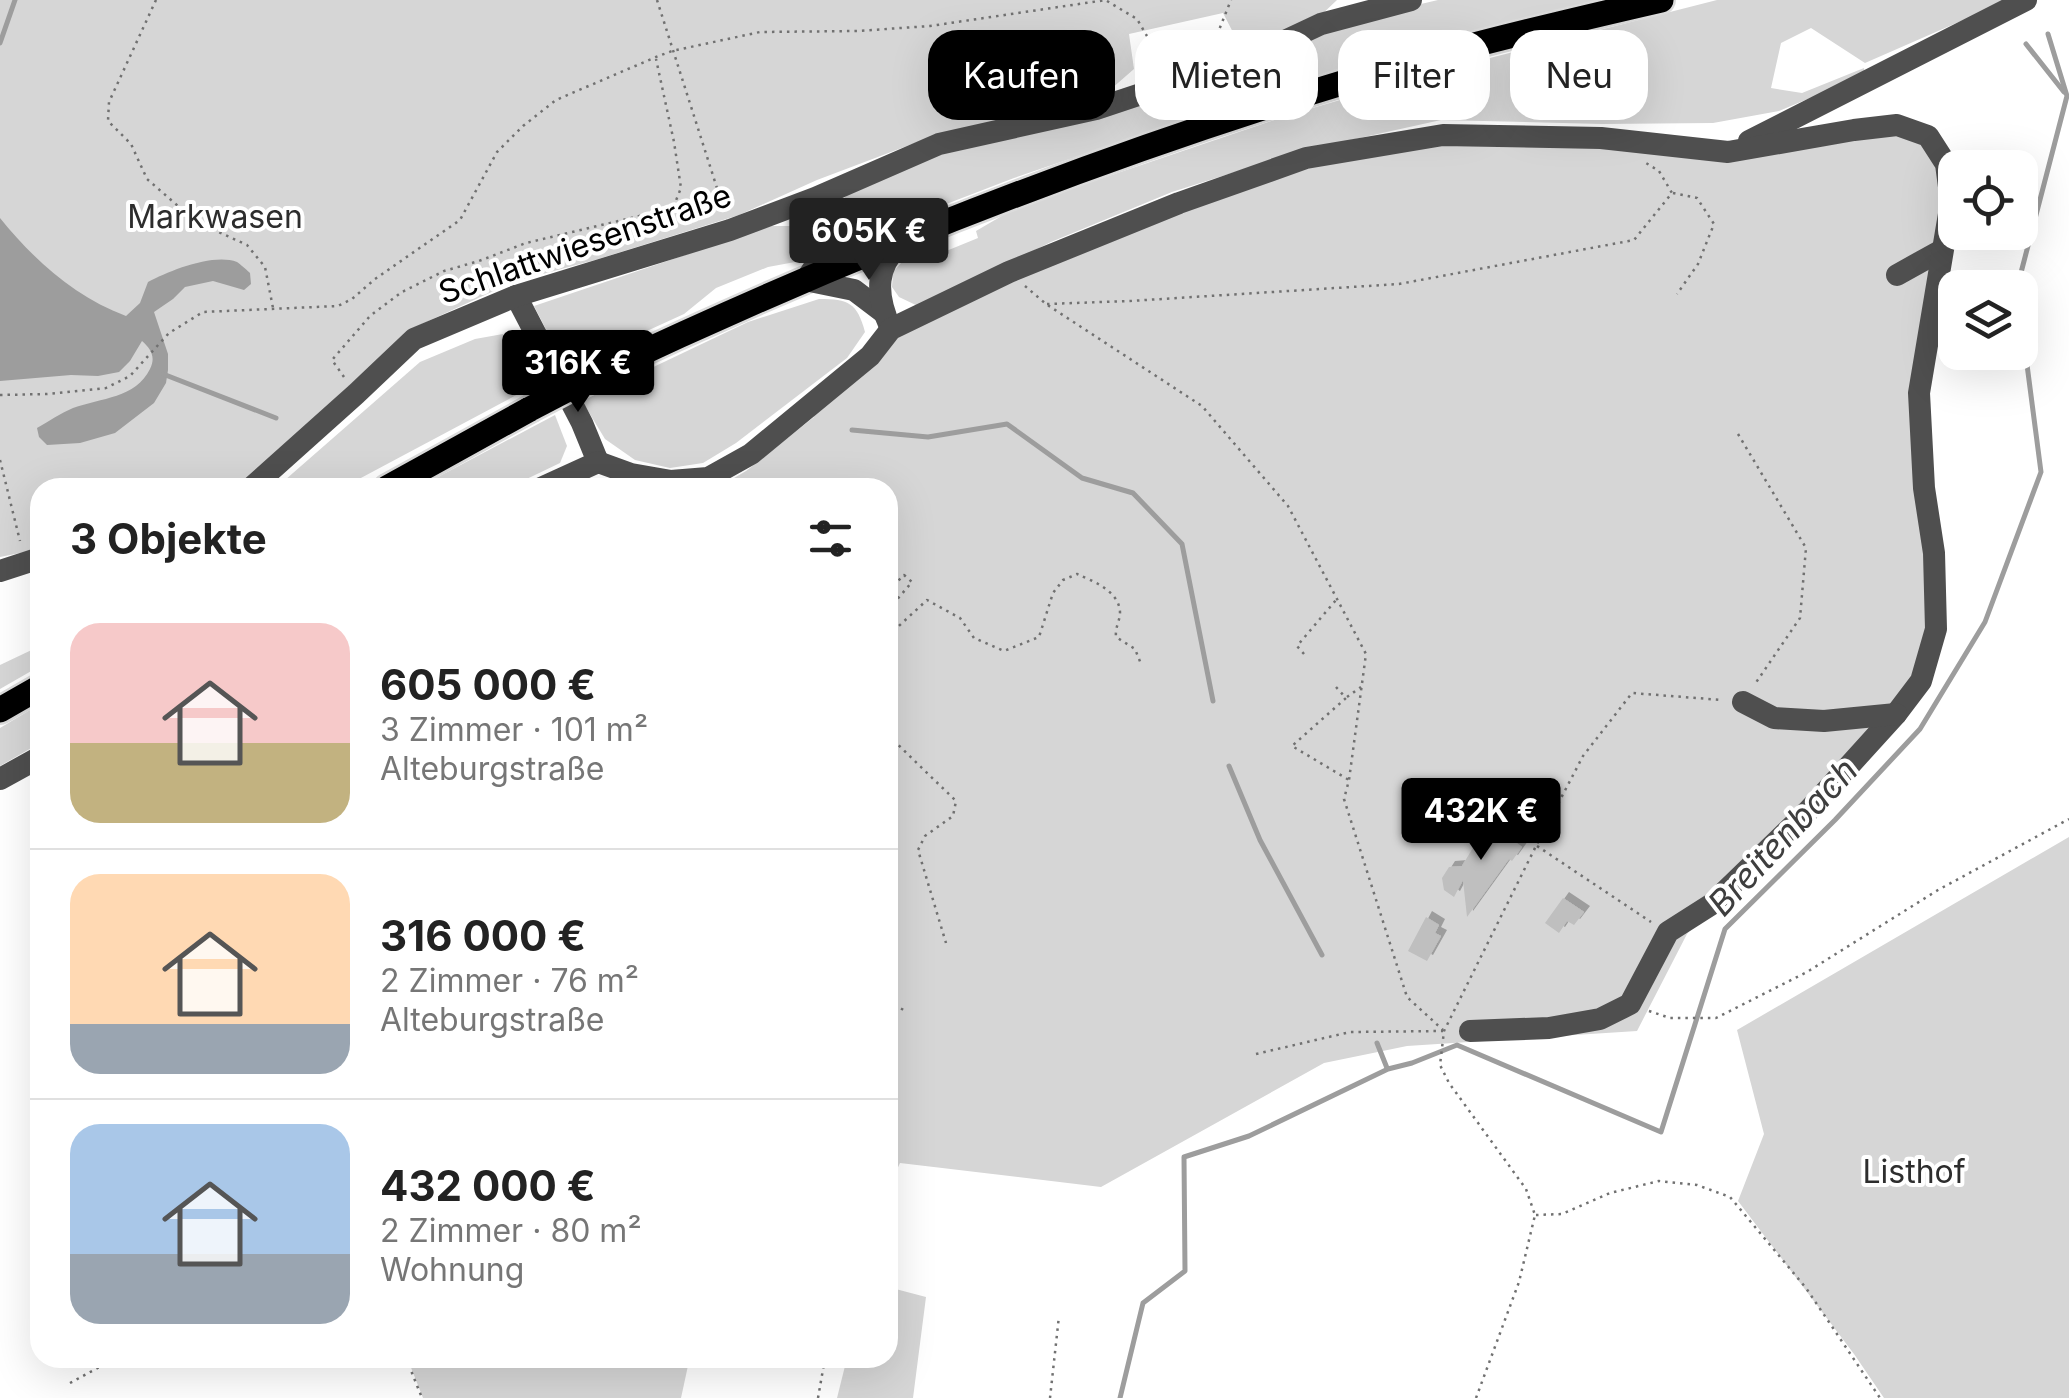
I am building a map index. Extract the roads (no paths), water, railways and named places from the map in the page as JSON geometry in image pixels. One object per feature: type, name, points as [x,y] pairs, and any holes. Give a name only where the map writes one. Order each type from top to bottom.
[{"type":"main road","points":[[406,478],[601,372],[805,280],[1107,160],[1294,98],[1498,38],[1661,0]]},
{"type":"main road","points":[[0,710],[30,693]]},
{"type":"street","points":[[1321,24],[1345,0]]},
{"type":"street","points":[[1321,24],[1411,0]]},
{"type":"street","points":[[1728,152],[2026,0]]},
{"type":"street","name":"Schlattwiesenstraße","points":[[262,478],[414,338],[516,296],[818,205],[939,144],[1096,109],[1246,59],[1321,24]]},
{"type":"street","points":[[887,320],[1179,202],[1306,158],[1443,135],[1600,138],[1728,152],[1898,125],[1928,136],[1938,152]]},
{"type":"street","points":[[818,205],[859,231],[913,235]]},
{"type":"street","points":[[805,280],[821,252],[818,205]]},
{"type":"street","points":[[708,478],[751,454],[870,356],[887,320],[880,279],[882,268],[894,249],[913,235]]},
{"type":"street","points":[[1896,275],[1942,250]]},
{"type":"street","points":[[1470,1032],[1549,1028],[1600,1020],[1630,1004],[1668,932],[1712,904],[1809,810],[1921,681],[1936,628],[1934,553],[1924,488],[1919,393],[1942,250]]},
{"type":"street","points":[[805,280],[854,290],[887,320]]},
{"type":"street","points":[[516,296],[598,462]]},
{"type":"street","points":[[563,478],[598,462],[654,478]]},
{"type":"street","points":[[0,571],[30,561]]},
{"type":"street","points":[[1743,702],[1774,718],[1824,721],[1896,714]]},
{"type":"street","points":[[0,779],[30,762]]},
{"type":"waterway","points":[[0,43],[15,0]]},
{"type":"waterway","name":"Breitenbach","points":[[2022,270],[2067,96],[2048,34]]},
{"type":"waterway","points":[[2026,44],[2064,92]]},
{"type":"waterway","name":"Breitenbach","points":[[1120,1398],[1143,1303],[1185,1271],[1184,1157],[1249,1136],[1388,1069],[1457,1045],[1661,1132],[1725,929],[1920,729],[1985,622],[2041,472],[2028,370]]},
{"type":"waterway","points":[[163,374],[276,418]]},
{"type":"waterway","points":[[852,430],[928,437],[1007,424],[1082,478],[1133,493],[1182,544],[1213,701]]},
{"type":"waterway","points":[[1229,766],[1260,840],[1322,955]]},
{"type":"waterway","points":[[1377,1043],[1387,1068]]},
{"type":"park label","name":"Markwasen","points":[[215,217]]},
{"type":"park label","name":"Listhof","points":[[1914,1172]]}]
